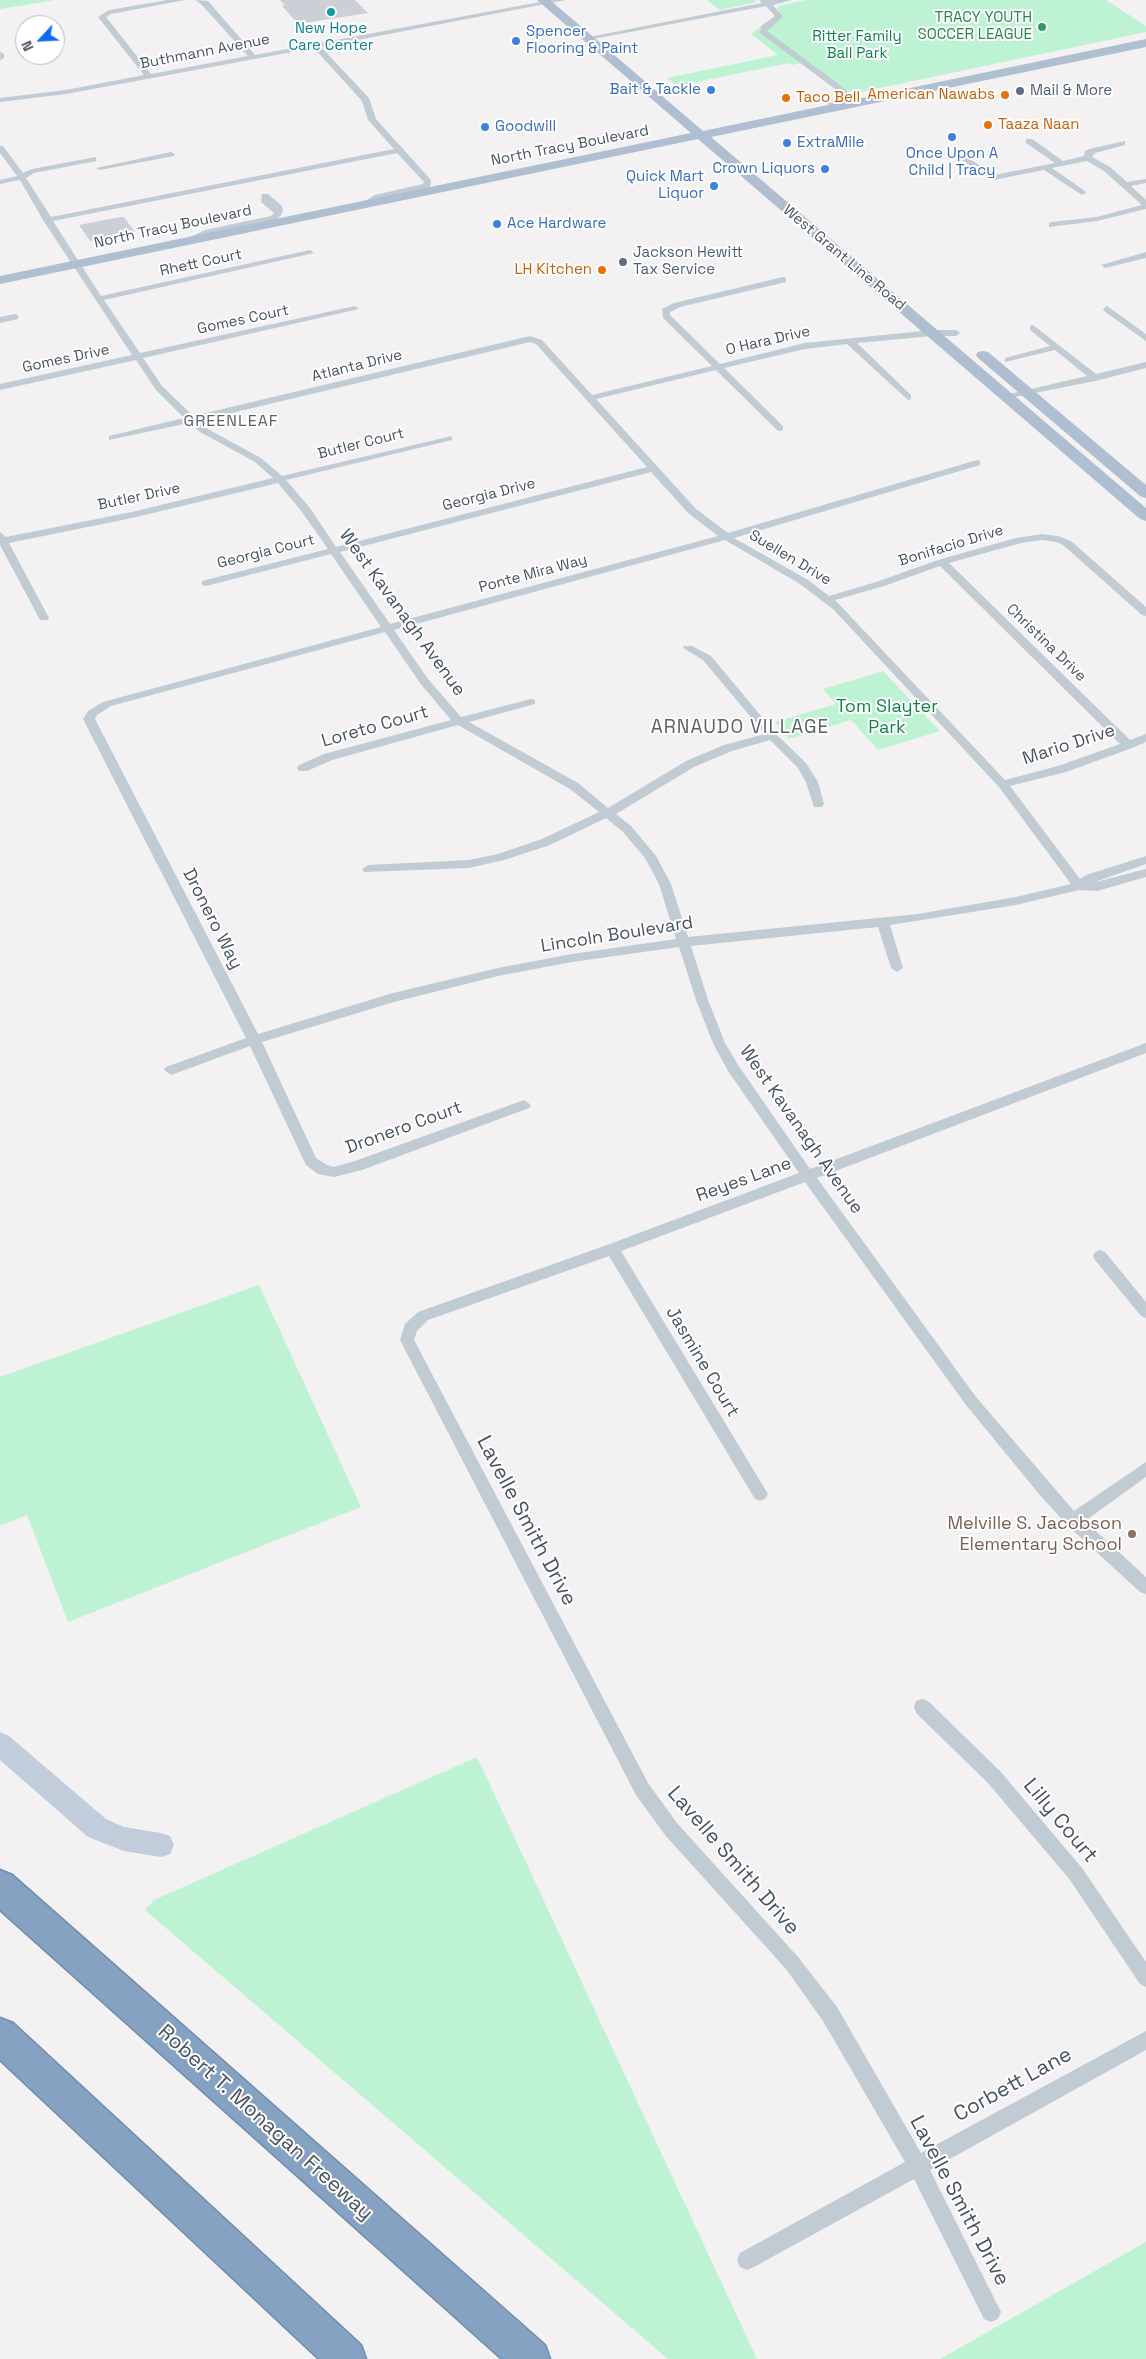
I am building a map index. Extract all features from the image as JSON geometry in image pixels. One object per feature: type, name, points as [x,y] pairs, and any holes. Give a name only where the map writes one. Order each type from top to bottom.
[{"type":"highway","name":"Robert T. Monagan Freeway","points":[[0,1887],[530,2359]]},
{"type":"highway","points":[[0,2036],[347,2359]]},
{"type":"main road","name":"West Grant Line Road","points":[[562,0],[603,35],[705,131],[842,255],[1146,516]]},
{"type":"main road","name":"West Grant Line Road","points":[[545,1],[588,38],[705,131],[813,214]]},
{"type":"main road","name":"North Tracy Boulevard","points":[[0,270],[186,241],[1146,35]]},
{"type":"main road","name":"North Tracy Boulevard","points":[[0,280],[73,260],[279,212],[428,182],[814,113],[1146,43]]},
{"type":"main road","name":"West Grant Line Road","points":[[828,225],[908,293]]},
{"type":"main road","points":[[842,255],[870,267],[878,268]]},
{"type":"main road","points":[[935,316],[1146,493]]},
{"type":"street","points":[[148,77],[102,17],[109,12],[181,0]]},
{"type":"street","points":[[200,0],[205,3],[253,58]]},
{"type":"street","name":"Buthmann Avenue","points":[[0,100],[66,92],[545,1],[562,0]]},
{"type":"street","points":[[588,38],[765,2],[788,0]]},
{"type":"street","points":[[765,2],[778,17],[764,28],[763,31],[850,97],[846,102],[821,108],[814,113]]},
{"type":"street","points":[[316,46],[366,100],[372,120],[429,184],[378,197],[368,203]]},
{"type":"street","points":[[1029,141],[1062,164]]},
{"type":"street","points":[[1088,158],[1088,153],[1092,151],[1122,143]]},
{"type":"street","name":"West Kavanagh Avenue","points":[[0,148],[22,178],[98,299],[159,388],[203,430],[258,460],[280,479],[306,510],[424,682],[458,721],[574,786],[627,829],[650,856],[665,884],[702,1000],[719,1043],[733,1068],[808,1176],[970,1401],[1073,1520],[1146,1588]]},
{"type":"street","points":[[47,220],[399,150]]},
{"type":"street","points":[[100,168],[171,154]]},
{"type":"street","points":[[961,157],[993,178],[1088,158],[1107,169],[1146,205]]},
{"type":"street","points":[[0,182],[22,178],[32,171],[93,159]]},
{"type":"street","points":[[1046,167],[1082,193]]},
{"type":"street","points":[[186,241],[208,232],[276,217],[279,212],[265,202],[265,196],[252,179]]},
{"type":"street","points":[[1126,185],[1146,181]]},
{"type":"street","points":[[1134,193],[1146,190]]},
{"type":"street","points":[[1052,225],[1097,218],[1146,205]]},
{"type":"street","name":"Rhett Court","points":[[98,299],[310,253]]},
{"type":"street","points":[[1105,265],[1146,255]]},
{"type":"street","points":[[780,428],[666,316],[665,311],[677,305],[783,280]]},
{"type":"street","name":"Gomes Court","points":[[137,357],[355,309]]},
{"type":"street","points":[[1107,309],[1146,338]]},
{"type":"street","points":[[0,320],[15,317]]},
{"type":"street","points":[[1033,328],[1095,378]]},
{"type":"street","name":"O Hara Drive","points":[[590,398],[805,346],[932,333],[956,333]]},
{"type":"street","name":"Suellen Drive","points":[[530,339],[546,348],[651,468],[692,511],[726,538],[804,582],[828,599],[1003,784],[1079,886]]},
{"type":"street","name":"Atlanta Drive","points":[[112,438],[530,339]]},
{"type":"street","points":[[849,341],[908,397]]},
{"type":"street","points":[[1008,360],[1056,348]]},
{"type":"street","name":"Gomes Drive","points":[[0,387],[137,357]]},
{"type":"street","points":[[1008,397],[1146,365]]},
{"type":"street","name":"Butler Court","points":[[280,479],[448,438]]},
{"type":"street","name":"Ponte Mira Way","points":[[96,709],[107,704],[726,538],[894,486],[977,463]]},
{"type":"street","name":"Georgia Drive","points":[[334,550],[651,468]]},
{"type":"street","name":"Butler Drive","points":[[2,538],[132,515],[280,479]]},
{"type":"street","name":"Bonifacio Drive","points":[[828,599],[880,584],[942,562],[1020,540],[1042,537],[1058,539],[1146,613]]},
{"type":"street","points":[[2,538],[44,618]]},
{"type":"street","name":"Georgia Court","points":[[206,583],[334,550]]},
{"type":"street","name":"Christina Drive","points":[[942,562],[1128,745]]},
{"type":"street","points":[[688,648],[707,658],[772,736],[802,766],[812,782],[818,804]]},
{"type":"street","name":"Loreto Court","points":[[302,768],[328,757],[531,702]]},
{"type":"street","name":"Dronero Way","points":[[96,709],[89,719],[254,1040],[306,1149]]},
{"type":"street","points":[[368,869],[469,864],[485,861],[546,842],[608,813],[690,764],[728,748],[772,736]]},
{"type":"street","name":"Mario Drive","points":[[1003,784],[1062,769],[1146,738]]},
{"type":"street","name":"Lincoln Boulevard","points":[[1079,886],[1090,878],[1146,860]]},
{"type":"street","name":"Lincoln Boulevard","points":[[170,1070],[254,1040],[393,998],[498,972],[572,958],[684,942],[884,922],[1016,901],[1079,886],[1097,887],[1146,873]]},
{"type":"street","points":[[884,922],[898,968]]},
{"type":"street","name":"Reyes Lane","points":[[426,1379],[407,1340],[410,1328],[423,1316],[612,1249],[1146,1048]]},
{"type":"street","name":"Dronero Court","points":[[306,1149],[311,1161],[322,1170],[334,1172],[357,1166],[524,1105]]},
{"type":"street","name":"Jasmine Court","points":[[612,1249],[760,1494]]},
{"type":"street","points":[[1100,1256],[1146,1312]]},
{"type":"street","name":"Lavelle Smith Drive","points":[[426,1379],[642,1789],[671,1829],[792,1963],[830,2014],[917,2165],[991,2312]]},
{"type":"street","points":[[1073,1520],[1146,1469]]},
{"type":"street","name":"Lilly Court","points":[[922,1707],[994,1777],[1076,1874],[1146,1978]]},
{"type":"street","points":[[0,1744],[98,1828],[124,1839],[161,1845]]},
{"type":"street","name":"Corbett Lane","points":[[747,2260],[1146,2040]]},
{"type":"green space","points":[[0,0],[55,0],[0,9]]},
{"type":"green space","points":[[707,0],[755,0],[757,2],[720,10]]},
{"type":"green space","name":"Ritter Family Ball Park","points":[[806,0],[1106,0],[1146,26],[1146,32],[856,93],[848,90],[839,92],[801,63],[792,65],[789,63],[677,86],[667,78],[778,55],[751,34],[773,18],[781,15],[778,6]]},
{"type":"green space","name":"Tom Slayter Park","points":[[883,671],[940,731],[878,750],[851,720],[789,739],[775,722],[836,704],[823,689]]},
{"type":"green space","points":[[259,1285],[361,1507],[68,1622],[27,1515],[0,1526],[0,1377]]},
{"type":"green space","points":[[477,1757],[757,2359],[668,2359],[145,1910],[154,1900]]},
{"type":"green space","points":[[1146,2242],[1146,2359],[940,2359]]},
{"type":"building","name":"New Hope Care Center","points":[[280,0],[355,0],[368,13],[298,24],[282,6],[285,5]]},
{"type":"building","points":[[124,217],[135,232],[125,234],[126,236],[90,241],[79,225]]},
{"type":"place","name":"New Hope Care Center","points":[[331,12]]},
{"type":"place","name":"TRACY YOUTH SOCCER LEAGUE","points":[[1042,27]]},
{"type":"place","name":"Spencer Flooring & Paint","points":[[516,41]]},
{"type":"place","name":"Bait & Tackle","points":[[711,90]]},
{"type":"place","name":"Mail & More","points":[[1020,91]]},
{"type":"place","name":"American Nawabs","points":[[1005,95]]},
{"type":"place","name":"Taco Bell","points":[[786,98]]},
{"type":"place","name":"Taaza Naan","points":[[988,125]]},
{"type":"place","name":"Goodwill","points":[[485,127]]},
{"type":"place","name":"Once Upon A Child | Tracy","points":[[952,137]]},
{"type":"place","name":"ExtraMile","points":[[787,143]]},
{"type":"place","name":"Crown Liquors","points":[[825,169]]},
{"type":"place","name":"Quick Mart Liquor","points":[[714,186]]},
{"type":"place","name":"Ace Hardware","points":[[497,224]]},
{"type":"place","name":"Jackson Hewitt Tax Service","points":[[623,262]]},
{"type":"place","name":"LH Kitchen","points":[[602,270]]},
{"type":"place","name":"Melville S. Jacobson Elementary School","points":[[1132,1534]]},
{"type":"district","name":"GREENLEAF","points":[[231,422]]},
{"type":"district","name":"ARNAUDO VILLAGE","points":[[740,728]]}]
